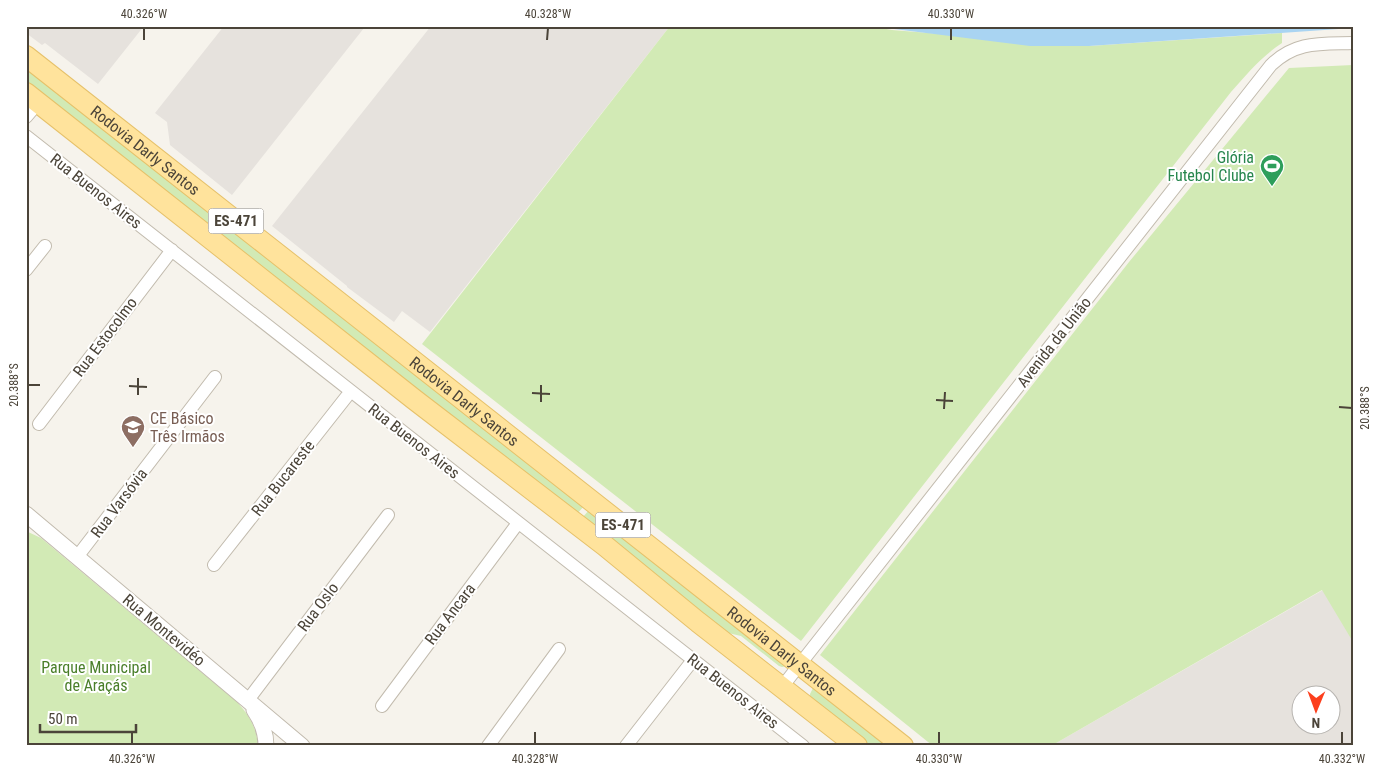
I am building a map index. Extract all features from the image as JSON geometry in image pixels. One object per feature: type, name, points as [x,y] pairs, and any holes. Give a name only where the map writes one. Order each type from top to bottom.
[{"type":"main road","name":"Rodovia Darly Santos","points":[[26,56],[903,746]]},
{"type":"main road","name":"Rodovia Darly Santos","points":[[30,104],[604,545],[698,622],[857,746]]},
{"type":"street","name":"Avenida da União","points":[[782,687],[1271,65],[1286,53],[1304,46],[1353,43]]},
{"type":"street","name":"Rua Buenos Aires","points":[[26,136],[803,746]]},
{"type":"street","points":[[26,270],[45,246]]},
{"type":"street","name":"Rua Estocolmo","points":[[39,424],[172,250]]},
{"type":"street","name":"Rua Varsóvia","points":[[77,557],[215,377]]},
{"type":"street","name":"Rua Bucareste","points":[[214,565],[351,391]]},
{"type":"street","name":"Rua Montevidéo","points":[[26,514],[302,746]]},
{"type":"street","name":"Rua Oslo","points":[[248,700],[388,515]]},
{"type":"street","points":[[26,522],[37,525],[46,531]]},
{"type":"street","name":"Rua Ancara","points":[[382,706],[518,523]]},
{"type":"street","points":[[488,746],[559,649]]},
{"type":"street","points":[[626,746],[693,660]]},
{"type":"street","points":[[248,700],[262,723],[266,746]]},
{"type":"shaded area","points":[[26,26],[144,26],[98,84],[45,43],[42,45],[26,33]]},
{"type":"shaded area","points":[[224,26],[363,26],[364,28],[232,195],[170,145],[167,122],[155,113]]},
{"type":"shaded area","points":[[431,26],[670,26],[430,332],[402,311],[394,322],[347,287],[272,226]]},
{"type":"shaded area","points":[[1353,573],[1353,746],[1051,746]]},
{"type":"green space","points":[[670,26],[870,26],[892,30],[1089,46],[1282,33],[1282,43],[1261,59],[1231,92],[801,641],[422,344]]},
{"type":"green space","points":[[26,65],[585,505],[576,515],[26,83]]},
{"type":"green space","points":[[1353,65],[1353,642],[1322,590],[1051,746],[933,746],[820,655],[1129,262],[1289,68]]},
{"type":"green space","points":[[590,509],[787,666],[779,666],[741,636],[724,632],[581,519]]},
{"type":"green space","name":"Parque Municipal de Araçás","points":[[26,531],[41,538],[237,702],[252,722],[258,746],[26,746]]},
{"type":"green space","points":[[813,688],[886,746],[868,746],[810,700]]},
{"type":"water","points":[[870,26],[1353,26],[1353,28],[1089,46],[1030,46]]},
{"type":"place","name":"Glória Futebol Clube","points":[[1272,187]]},
{"type":"place","name":"CE Básico Três Irmãos","points":[[133,448]]}]
